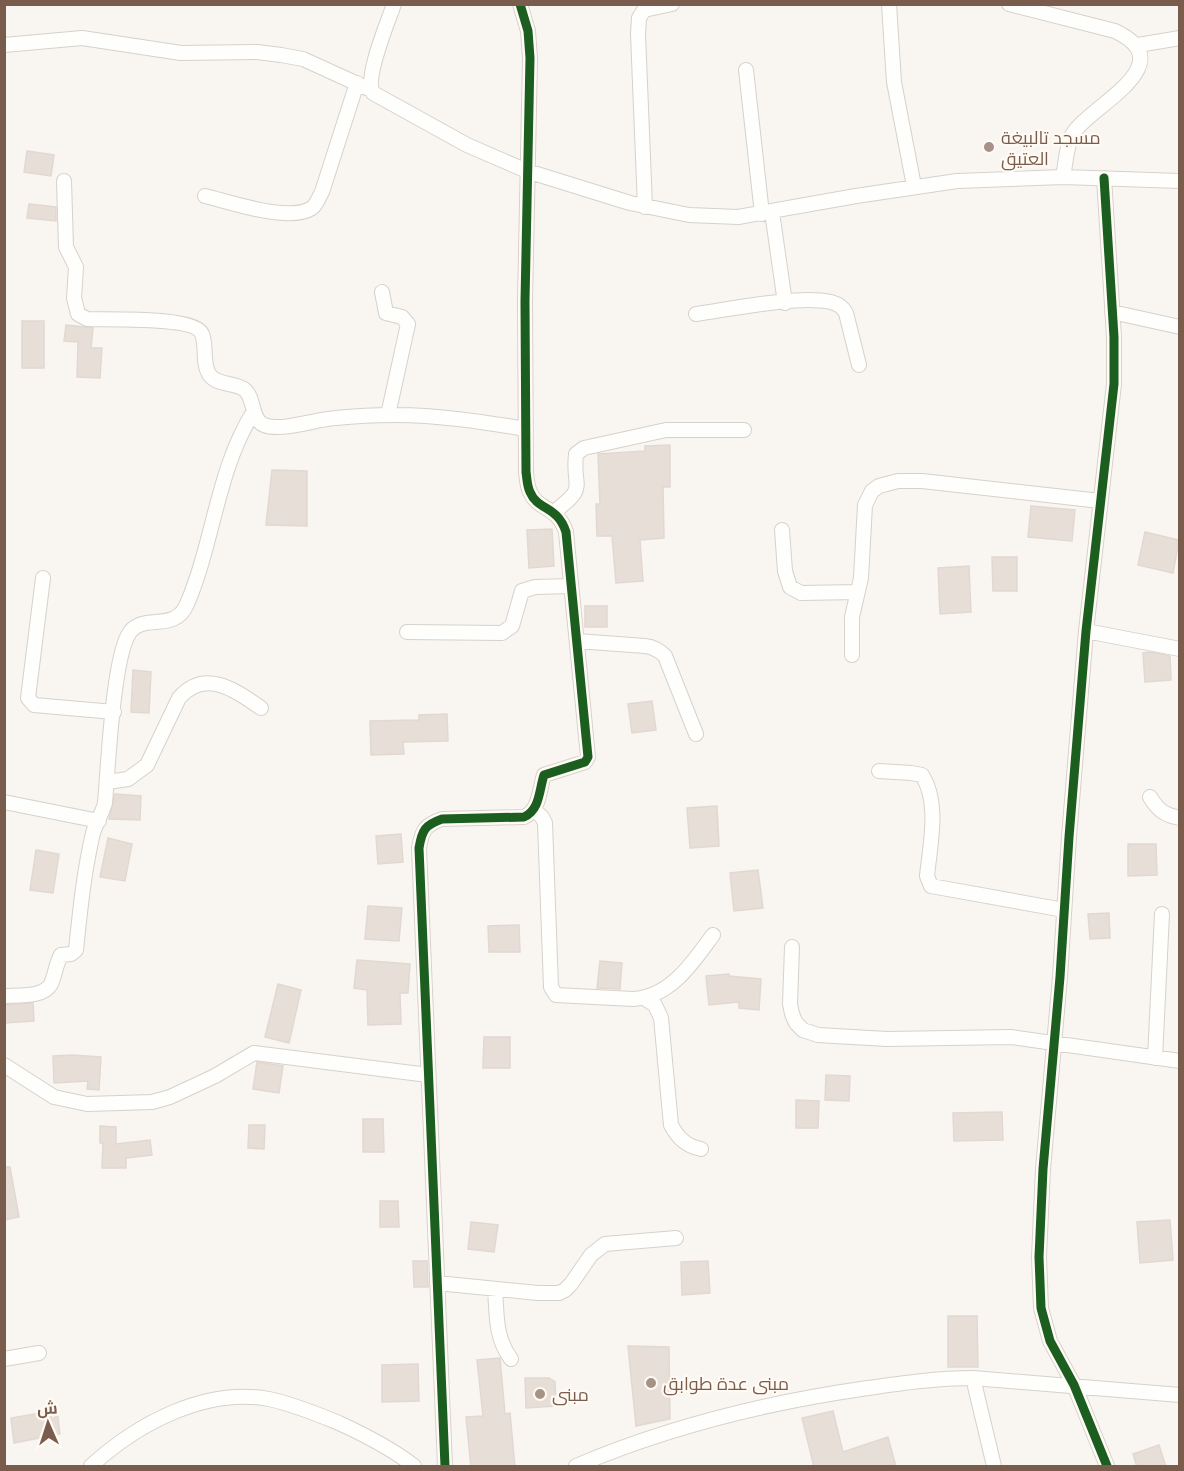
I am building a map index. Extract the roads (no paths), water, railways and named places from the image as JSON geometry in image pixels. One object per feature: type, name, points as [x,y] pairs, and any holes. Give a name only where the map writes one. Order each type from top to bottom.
[{"type":"street","points":[[371,90],[371,80],[394,4]]},
{"type":"street","points":[[445,1467],[420,893],[419,848],[421,838],[431,823],[442,819],[524,817],[534,810],[544,775],[585,762],[588,757],[566,532],[562,521],[554,512],[534,499],[528,487],[525,301],[530,58],[528,31],[520,4]]},
{"type":"street","points":[[645,207],[639,18],[644,10],[672,4]]},
{"type":"street","points":[[889,4],[894,82],[914,186]]},
{"type":"street","points":[[1009,4],[1115,30],[1138,45],[1144,60],[1140,75],[1125,91],[1073,133],[1069,143],[1064,177]]},
{"type":"street","points":[[4,45],[82,38],[181,53],[257,52],[303,59],[371,90],[386,101],[467,146],[527,171],[645,207],[688,215],[738,217],[914,186],[957,181],[1064,177],[1179,181]]},
{"type":"street","points":[[1138,45],[1179,38]]},
{"type":"street","points":[[746,70],[767,213],[785,303]]},
{"type":"street","points":[[205,196],[280,213],[294,213],[311,208],[322,192],[357,83]]},
{"type":"street","points":[[1104,178],[1115,360],[1114,384],[1086,631],[1043,1169],[1039,1291],[1050,1341],[1074,1385],[1107,1467]]},
{"type":"street","points":[[64,181],[66,248],[76,267],[74,298],[78,314],[87,319],[159,320],[196,328],[202,333],[208,374],[214,380],[244,388],[260,423],[275,427],[335,418],[388,415],[436,418],[526,429]]},
{"type":"street","points":[[382,292],[386,313],[402,317],[408,324],[388,415]]},
{"type":"street","points":[[696,314],[785,303],[830,302],[843,308],[858,365]]},
{"type":"street","points":[[1112,312],[1179,327]]},
{"type":"street","points":[[4,996],[31,994],[46,989],[51,983],[60,956],[71,954],[76,950],[93,834],[105,802],[120,658],[130,631],[138,626],[174,619],[186,608],[238,438],[255,411]]},
{"type":"street","points":[[554,512],[575,495],[578,484],[576,454],[584,448],[666,430],[744,430]]},
{"type":"street","points":[[852,655],[852,617],[861,578],[865,505],[872,491],[887,482],[922,481],[1100,501]]},
{"type":"street","points":[[782,530],[785,571],[790,587],[801,593],[857,592]]},
{"type":"street","points":[[43,578],[28,695],[30,702],[39,706],[114,712]]},
{"type":"street","points":[[407,632],[502,633],[512,626],[522,591],[535,587],[571,586]]},
{"type":"street","points":[[1086,631],[1179,648]]},
{"type":"street","points":[[577,640],[645,646],[660,651],[665,656],[696,734]]},
{"type":"street","points":[[107,782],[128,779],[147,765],[178,698],[186,689],[200,684],[225,685],[261,708]]},
{"type":"street","points":[[879,771],[922,775],[927,783],[932,802],[927,876],[931,886],[1064,910]]},
{"type":"street","points":[[1150,797],[1157,808],[1166,815],[1179,818]]},
{"type":"street","points":[[4,802],[99,821]]},
{"type":"street","points":[[534,810],[545,823],[553,992],[564,996],[644,998],[682,976],[713,935]]},
{"type":"street","points":[[1155,1058],[1162,914]]},
{"type":"street","points":[[792,947],[790,1004],[796,1023],[803,1030],[818,1035],[864,1038],[1011,1037],[1179,1061]]},
{"type":"street","points":[[644,998],[655,1005],[661,1018],[671,1125],[676,1135],[686,1144],[701,1149]]},
{"type":"street","points":[[4,1065],[54,1097],[87,1104],[152,1102],[170,1097],[214,1076],[254,1053],[428,1075]]},
{"type":"street","points":[[437,1283],[558,1293],[565,1290],[591,1255],[605,1244],[676,1238]]},
{"type":"street","points":[[495,1289],[498,1330],[502,1346],[511,1359]]},
{"type":"street","points":[[4,1359],[39,1353]]},
{"type":"street","points":[[973,1378],[994,1467]]},
{"type":"street","points":[[576,1467],[705,1421],[822,1394],[878,1386],[973,1378],[1179,1395]]},
{"type":"street","points":[[91,1467],[110,1450],[142,1429],[190,1406],[221,1398],[253,1397],[284,1402],[330,1419],[392,1451],[414,1467]]},
{"type":"place","name":"مسجد تالبيغة العتيق","points":[[989,147]]},
{"type":"place","name":"مبنى عدة طوابق","points":[[651,1383]]},
{"type":"place","name":"مبنى","points":[[540,1394]]}]
